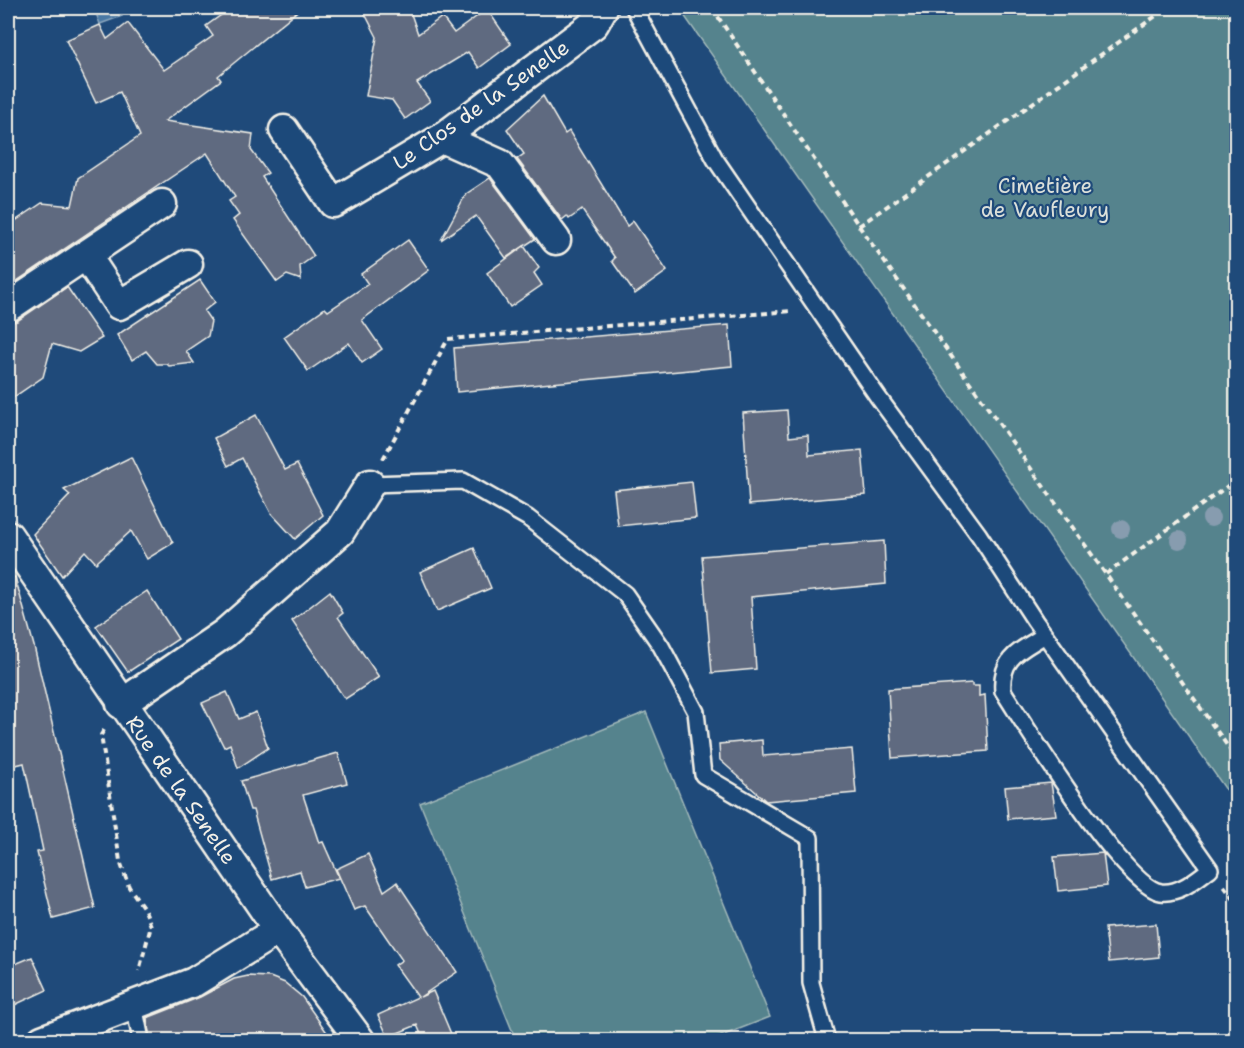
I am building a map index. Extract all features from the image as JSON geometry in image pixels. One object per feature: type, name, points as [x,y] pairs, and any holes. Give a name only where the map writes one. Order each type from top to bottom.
[{"type":"street","name":"Le Clos de la Senelle","points":[[284,130],[333,203],[442,138],[594,24],[603,8]]},
{"type":"street","points":[[442,138],[500,164],[556,240]]},
{"type":"street","points":[[8,307],[162,204]]},
{"type":"street","points":[[86,255],[119,304],[188,264]]},
{"type":"street","points":[[121,704],[225,633],[340,532],[370,484]]},
{"type":"street","name":"Rue de la Senelle","points":[[8,535],[121,704],[278,930],[360,1041]]},
{"type":"street","points":[[42,1041],[194,982],[278,930]]},
{"type":"lane","points":[[634,8],[715,159],[817,309],[979,535],[1045,635],[1210,869],[1179,891],[1159,892],[1137,878],[1067,792],[1003,691],[1002,674],[1011,657],[1045,635]]},
{"type":"lane","points":[[370,484],[463,481],[528,518],[626,594],[661,646],[696,712],[703,775],[810,838],[811,983],[827,1041]]},
{"type":"lane","points":[[134,1005],[141,1041]]},
{"type":"path","points":[[712,8],[859,226],[1236,758]]},
{"type":"path","points":[[859,226],[1167,8]]},
{"type":"path","points":[[370,484],[448,339],[817,309]]},
{"type":"path","points":[[1106,574],[1236,480]]},
{"type":"path","points":[[121,704],[101,735],[120,861],[129,887],[146,910],[151,926],[140,960],[134,1005]]},
{"type":"green space","name":"Cimetière de Vaufleury","points":[[679,8],[1236,8],[1236,804]]},
{"type":"green space","points":[[646,712],[770,1017],[711,1040],[516,1040],[420,803]]},
{"type":"water","points":[[94,8],[119,8],[122,16],[100,24]]},
{"type":"building","points":[[231,8],[301,8],[218,76],[221,80],[165,121],[253,134],[251,150],[268,173],[262,177],[314,256],[300,266],[301,280],[287,275],[277,282],[233,220],[239,215],[229,201],[235,197],[207,153],[8,287],[8,226],[42,203],[72,206],[78,178],[140,136],[120,92],[96,103],[66,40],[100,25],[107,39],[128,23],[164,70],[213,36],[206,26]]},
{"type":"building","points":[[362,8],[409,8],[418,34],[442,17],[454,33],[487,9],[511,44],[479,68],[468,52],[417,83],[430,101],[405,119],[392,100],[366,96],[377,37]]},
{"type":"building","points":[[543,96],[565,134],[569,131],[627,226],[633,221],[667,271],[635,294],[612,261],[615,258],[582,210],[569,219],[567,216],[562,220],[517,159],[524,154],[507,129]]},
{"type":"building","points":[[490,178],[535,239],[506,258],[476,216],[441,240],[466,194]]},
{"type":"building","points":[[408,240],[429,270],[362,320],[382,349],[362,363],[349,343],[308,371],[284,337],[325,308],[328,311],[368,284],[361,274]]},
{"type":"building","points":[[524,246],[539,268],[534,273],[542,285],[510,307],[487,273]]},
{"type":"building","points":[[200,280],[215,302],[204,311],[211,321],[208,336],[186,351],[194,363],[169,366],[157,364],[146,351],[132,360],[117,335]]},
{"type":"building","points":[[67,287],[102,338],[79,352],[52,344],[43,377],[8,401],[8,323],[17,321]]},
{"type":"building","points":[[729,325],[732,366],[457,392],[454,348]]},
{"type":"building","points":[[787,410],[789,437],[808,435],[809,455],[862,450],[866,495],[749,505],[743,413]]},
{"type":"building","points":[[256,415],[285,470],[297,464],[323,515],[295,539],[271,513],[242,458],[228,466],[214,438]]},
{"type":"building","points":[[131,457],[173,543],[147,559],[131,531],[96,563],[85,551],[62,576],[33,534],[70,495],[64,490]]},
{"type":"building","points":[[692,482],[696,518],[618,526],[614,490]]},
{"type":"building","points":[[884,541],[886,584],[751,597],[756,669],[712,673],[702,556]]},
{"type":"building","points":[[474,548],[491,588],[437,611],[420,572]]},
{"type":"building","points":[[15,577],[34,646],[95,908],[53,919],[37,852],[43,851],[24,763],[8,767],[8,578]]},
{"type":"building","points":[[147,591],[178,639],[128,672],[96,626]]},
{"type":"building","points":[[330,591],[343,613],[338,617],[379,677],[345,699],[292,621]]},
{"type":"building","points":[[972,683],[972,686],[979,686],[979,696],[985,695],[988,751],[892,758],[888,689]]},
{"type":"building","points":[[227,692],[239,719],[256,712],[268,748],[238,768],[230,744],[224,747],[202,703]]},
{"type":"building","points":[[762,740],[763,756],[852,749],[856,793],[766,801],[720,760],[719,744]]},
{"type":"building","points":[[338,753],[347,783],[303,795],[319,843],[323,842],[339,878],[305,887],[300,871],[272,879],[253,810],[250,810],[241,781]]},
{"type":"building","points":[[1051,783],[1056,815],[1008,819],[1005,787]]},
{"type":"building","points":[[1103,853],[1107,886],[1058,891],[1054,857]]},
{"type":"building","points":[[368,854],[384,891],[397,882],[457,972],[420,997],[433,991],[454,1041],[424,1041],[417,1025],[388,1037],[378,1015],[418,997],[395,965],[402,960],[365,906],[354,910],[336,869]]},
{"type":"building","points":[[1156,924],[1159,957],[1109,962],[1105,928]]},
{"type":"building","points":[[32,957],[47,990],[8,1008],[8,967]]},
{"type":"building","points":[[248,976],[270,977],[285,983],[302,997],[333,1041],[150,1041],[147,1018],[200,997],[234,979]]}]
